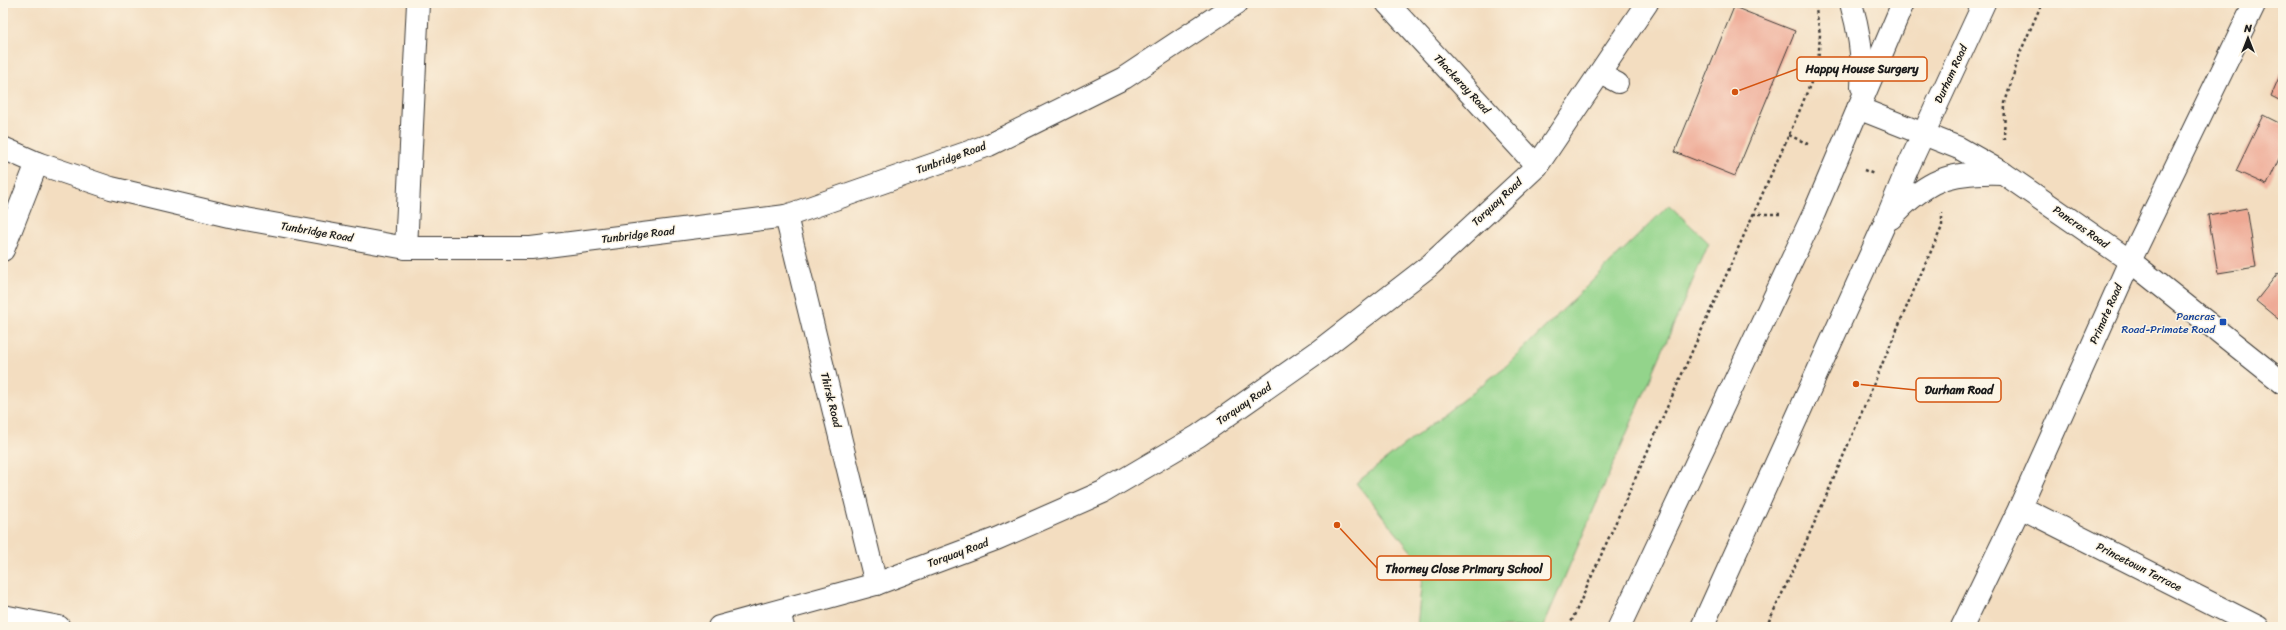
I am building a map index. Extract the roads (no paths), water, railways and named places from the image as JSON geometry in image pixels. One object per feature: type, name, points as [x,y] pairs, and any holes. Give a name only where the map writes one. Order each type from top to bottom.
[{"type":"main road","points":[[406,248],[418,3]]},
{"type":"main road","name":"Tunbridge Road","points":[[3,148],[37,163],[111,188],[228,216],[406,248],[531,248],[786,216],[989,145],[1124,78],[1237,3]]},
{"type":"main road","name":"Thackeray Road","points":[[1387,3],[1537,166]]},
{"type":"main road","name":"Torquay Road","points":[[719,627],[782,619],[996,539],[1103,492],[1198,436],[1319,351],[1429,266],[1537,166],[1647,3]]},
{"type":"main road","points":[[1851,3],[1860,37],[1863,66],[1860,103]]},
{"type":"main road","points":[[1619,627],[1814,213],[1903,3]]},
{"type":"main road","name":"Durham Road","points":[[1702,627],[1884,225],[1908,167],[1984,3]]},
{"type":"main road","name":"Primate Road","points":[[1962,627],[2020,507],[2130,261],[2255,3]]},
{"type":"main road","name":"Pancras Road","points":[[1860,103],[1959,148],[2003,173],[2130,261],[2283,383]]},
{"type":"main road","points":[[3,250],[37,163]]},
{"type":"main road","points":[[1884,225],[1908,199],[1937,180],[1976,172],[2003,173]]},
{"type":"main road","name":"Thirsk Road","points":[[786,216],[876,584]]},
{"type":"main road","name":"Princetown Terrace","points":[[2020,507],[2258,627]]},
{"type":"main road","points":[[3,616],[59,627]]},
{"type":"lane","points":[[1599,73],[1618,83]]},
{"type":"place","name":"Happy House Surgery","points":[[1735,92]]},
{"type":"place","name":"Pancras Road-Primate Road","points":[[2223,322]]},
{"type":"place","name":"Durham Road","points":[[1856,384]]},
{"type":"place","name":"Thorney Close Primary School","points":[[1337,525]]}]
